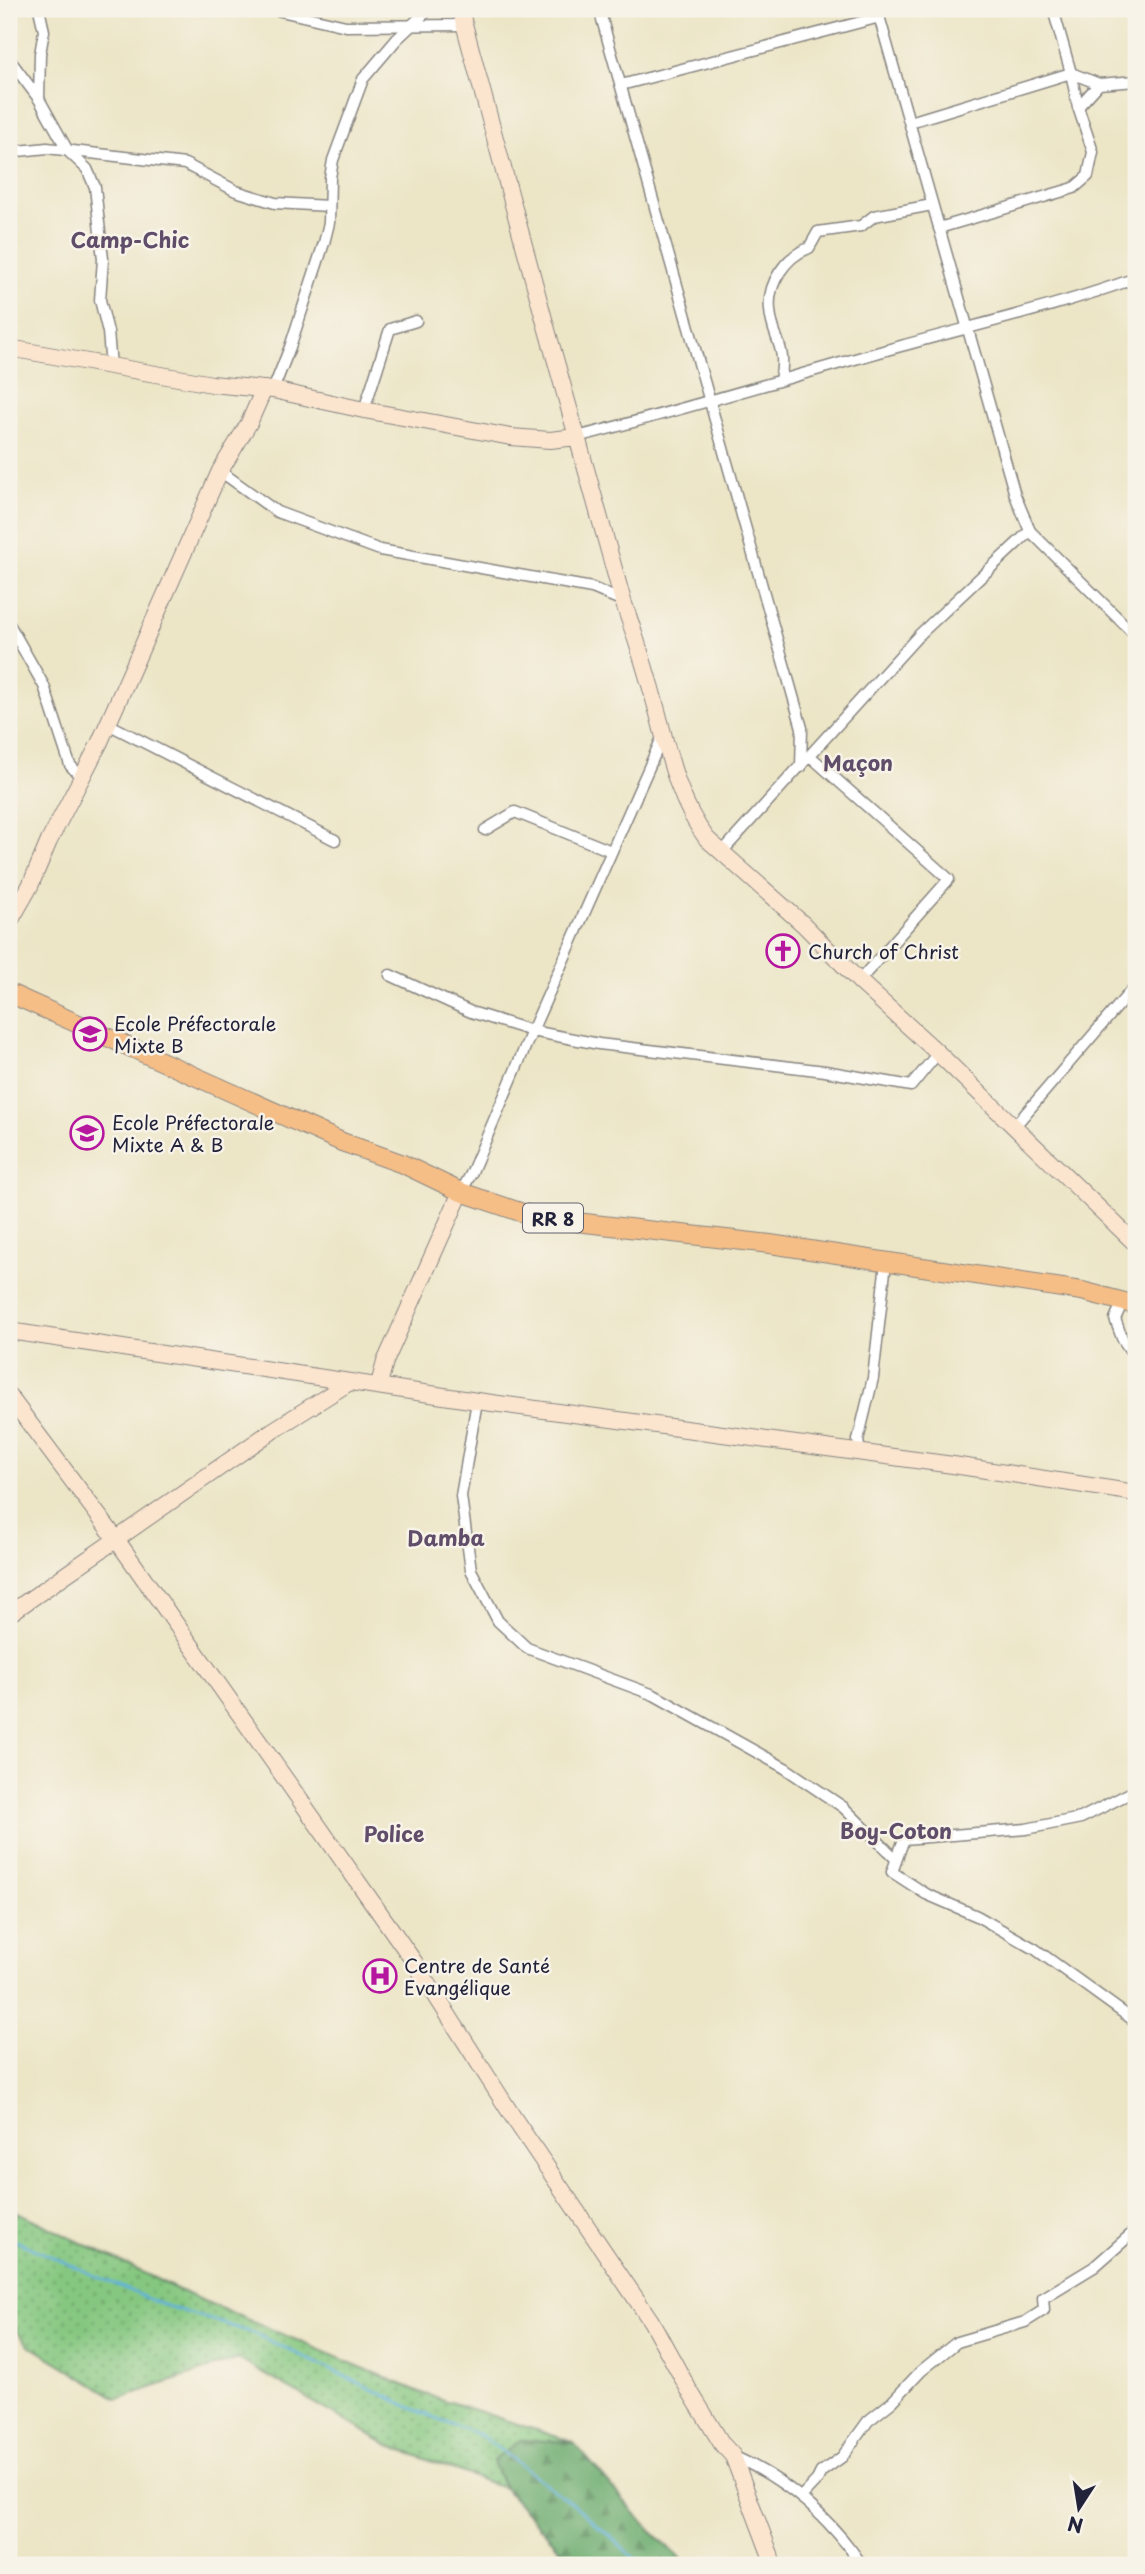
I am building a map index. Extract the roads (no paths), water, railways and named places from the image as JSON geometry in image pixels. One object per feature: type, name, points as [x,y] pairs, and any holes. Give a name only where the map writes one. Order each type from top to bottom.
[{"type":"main road","name":"RR 8","points":[[9,993],[124,1046],[461,1192],[538,1216],[771,1244],[1082,1291],[1130,1303]]},
{"type":"street","points":[[38,99],[44,31],[39,9]]},
{"type":"street","points":[[272,9],[333,25],[412,25],[462,17],[623,601],[638,643],[662,738],[695,824],[859,981],[938,1052],[1136,1244]]},
{"type":"street","points":[[9,923],[30,886],[108,724],[220,471],[269,389],[290,346],[330,223],[332,160],[363,79],[429,9]]},
{"type":"street","points":[[599,9],[802,728],[801,767]]},
{"type":"street","points":[[939,228],[1074,188],[1088,176],[1093,152],[1078,107],[1072,73],[1054,9]]},
{"type":"street","points":[[621,85],[878,13],[1014,495],[1030,531],[1136,636]]},
{"type":"street","points":[[9,58],[38,99],[68,151],[87,169],[95,187],[103,259],[100,300],[108,332],[111,366]]},
{"type":"street","points":[[910,122],[1072,73],[1099,84],[1136,81]]},
{"type":"street","points":[[1078,107],[1099,84]]},
{"type":"street","points":[[9,152],[47,148],[185,164],[236,191],[275,204],[329,206]]},
{"type":"street","points":[[780,380],[784,361],[769,309],[775,277],[797,253],[809,248],[818,232],[861,226],[874,216],[932,205]]},
{"type":"street","points":[[9,348],[212,384],[269,389],[364,410],[511,437],[550,440],[577,436],[1078,299],[1136,278]]},
{"type":"street","points":[[364,410],[390,329],[416,321]]},
{"type":"street","points":[[220,471],[277,512],[380,550],[592,588],[623,601]]},
{"type":"street","points":[[722,852],[919,635],[1030,531]]},
{"type":"street","points":[[9,624],[44,686],[70,765],[81,777]]},
{"type":"street","points":[[108,724],[335,840]]},
{"type":"street","points":[[379,1384],[385,1362],[471,1174],[662,738]]},
{"type":"street","points":[[810,756],[949,879],[859,981]]},
{"type":"street","points":[[485,830],[515,812],[611,851]]},
{"type":"street","points":[[390,975],[471,1012],[532,1031],[599,1044],[825,1070],[911,1086],[938,1052]]},
{"type":"street","points":[[1014,1127],[1136,985]]},
{"type":"street","points":[[860,1453],[858,1440],[873,1378],[886,1262]]},
{"type":"street","points":[[1130,1303],[1115,1320],[1122,1338],[1136,1359]]},
{"type":"street","points":[[9,1331],[350,1382],[379,1384],[477,1401],[1136,1493]]},
{"type":"street","points":[[9,1614],[272,1431],[350,1382]]},
{"type":"street","points":[[9,1396],[116,1539],[415,1964],[515,2120],[651,2321],[722,2444],[733,2456],[801,2497],[844,2539],[862,2565]]},
{"type":"street","points":[[477,1401],[461,1496],[471,1570],[498,1621],[527,1648],[654,1695],[785,1769],[843,1807],[896,1859]]},
{"type":"street","points":[[1136,1790],[1081,1818],[1026,1829],[904,1839],[892,1872],[926,1894],[977,1916],[1035,1949],[1136,2022]]},
{"type":"street","points":[[801,2497],[821,2472],[842,2457],[868,2421],[892,2402],[921,2371],[957,2342],[1025,2322],[1044,2310],[1043,2298],[1094,2267],[1136,2230]]},
{"type":"street","points":[[733,2456],[772,2565]]},
{"type":"waterway","points":[[9,2238],[160,2304],[253,2333],[420,2412],[480,2435],[578,2508],[642,2565]]},
{"type":"place","name":"Church of Christ","points":[[783,951]]},
{"type":"place","name":"Ecole Préfectorale Mixte B","points":[[90,1034]]},
{"type":"place","name":"Ecole Préfectorale Mixte A & B","points":[[87,1133]]},
{"type":"place","name":"Centre de Santé Evangélique","points":[[380,1976]]},
{"type":"district","name":"Camp-Chic","points":[[130,239]]},
{"type":"district","name":"Maçon","points":[[858,762]]},
{"type":"district","name":"Damba","points":[[446,1537]]},
{"type":"district","name":"Boy-Coton","points":[[896,1830]]},
{"type":"district","name":"Police","points":[[394,1833]]}]
